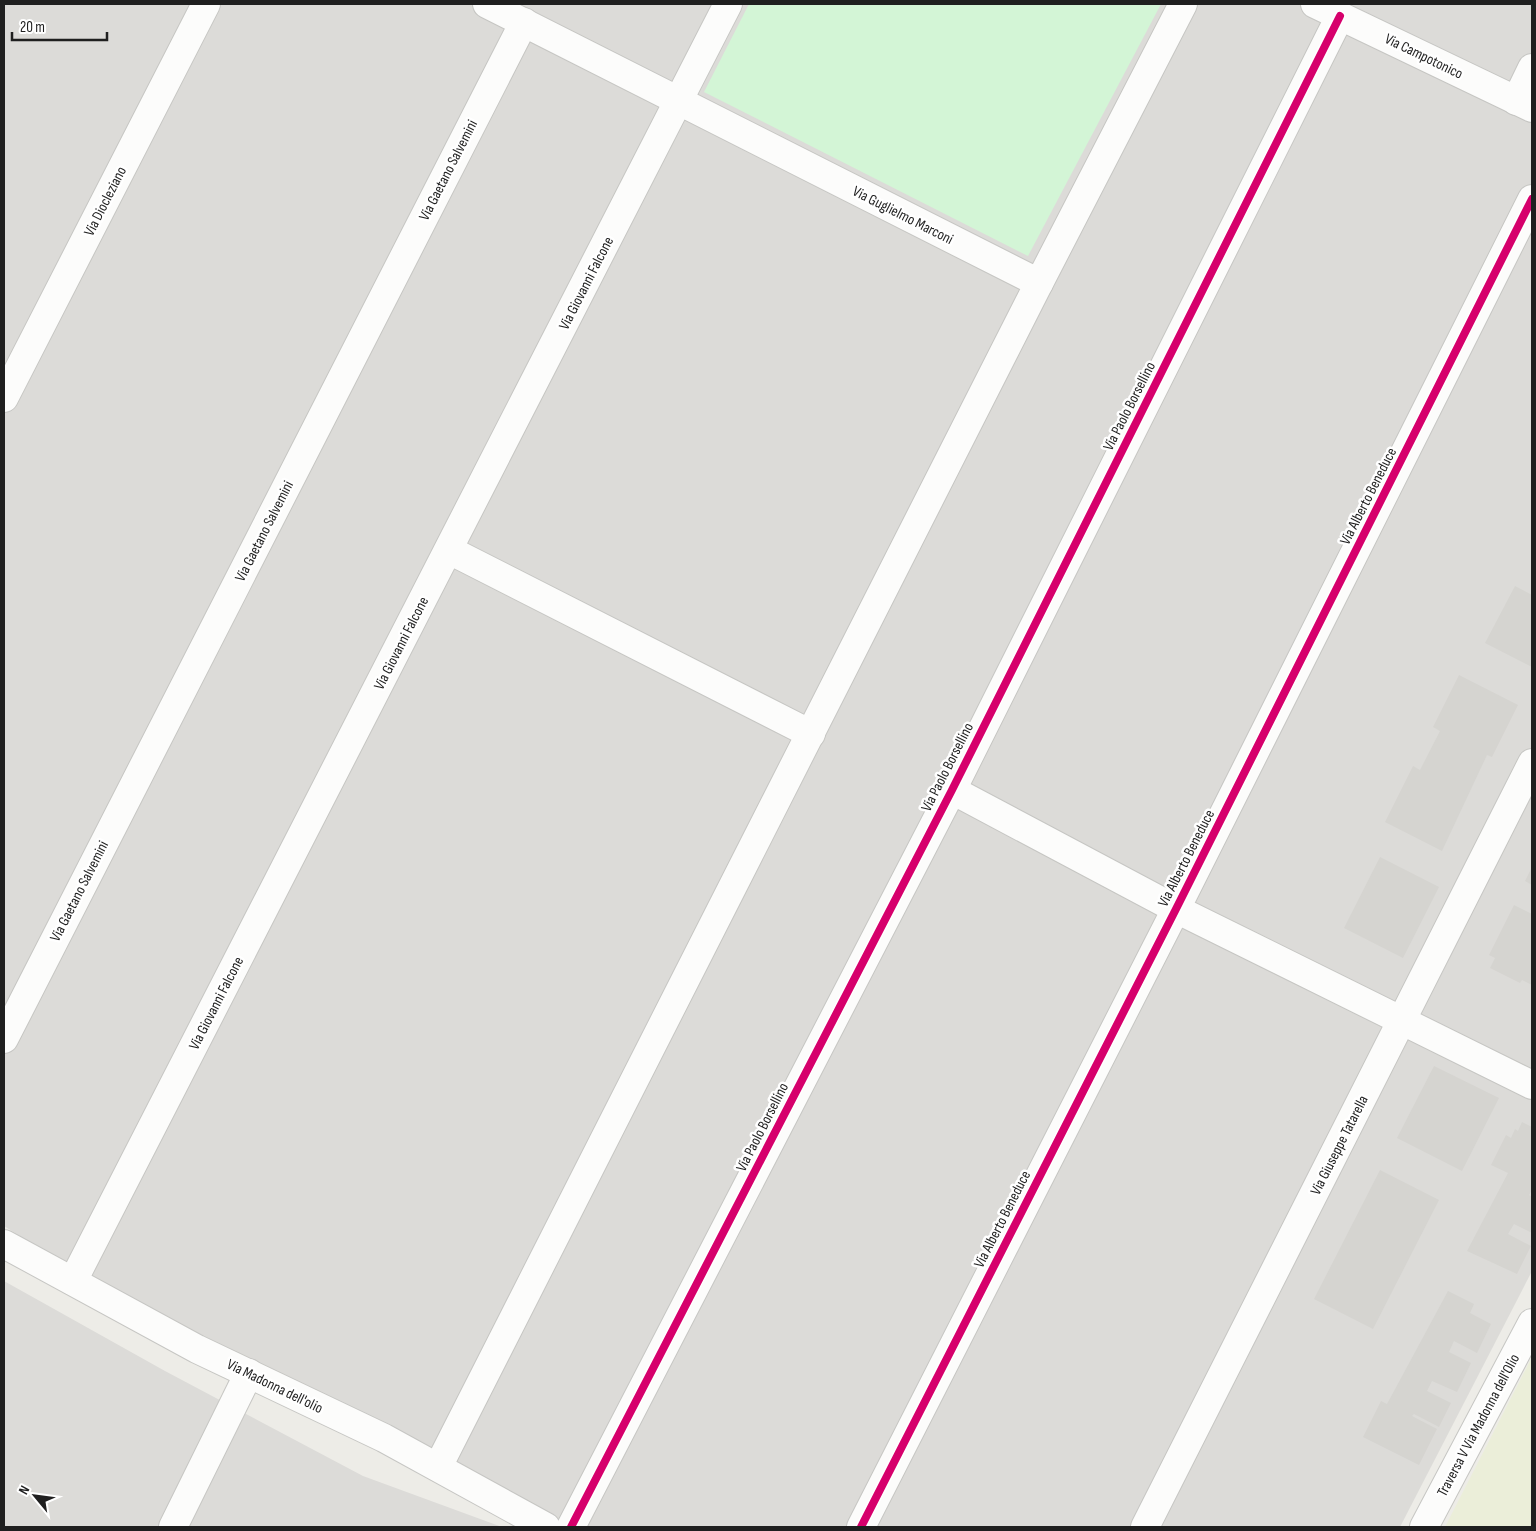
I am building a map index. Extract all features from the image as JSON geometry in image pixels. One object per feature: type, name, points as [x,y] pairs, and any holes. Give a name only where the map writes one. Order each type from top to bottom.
[{"type":"street","name":"Via Diocleziano","points":[[4,398],[206,4]]},
{"type":"street","name":"Via Guglielmo Marconi","points":[[488,4],[1039,283]]},
{"type":"street","name":"Via Giovanni Falcone","points":[[73,1281],[680,102],[728,4]]},
{"type":"street","points":[[438,1467],[1039,283],[1183,4]]},
{"type":"street","name":"Via Campotonico","points":[[1315,4],[1524,104]]},
{"type":"street","name":"Via Paolo Borsellino","points":[[571,1527],[952,790],[1340,16]]},
{"type":"street","name":"Via Gaetano Salvemini","points":[[4,1040],[524,22]]},
{"type":"street","points":[[1524,104],[1532,68]]},
{"type":"street","name":"Via Alberto Beneduce","points":[[860,1527],[1176,909],[1532,199]]},
{"type":"street","points":[[449,550],[811,734]]},
{"type":"street","name":"Via Giuseppe Tatarella","points":[[1145,1527],[1532,763]]},
{"type":"street","points":[[952,790],[1176,909],[1532,1085]]},
{"type":"street","name":"Via Madonna dell'olio","points":[[4,1244],[197,1349],[384,1438],[546,1527]]},
{"type":"street","name":"Traversa V Via Madonna dell'Olio","points":[[1424,1527],[1532,1323]]},
{"type":"street","points":[[173,1527],[249,1373]]},
{"type":"shaded area","points":[[4,4],[1298,4],[1329,20],[944,782],[562,1524],[395,1431],[89,1279],[4,1226]]},
{"type":"shaded area","points":[[1343,4],[1532,4],[1532,95]]},
{"type":"shaded area","points":[[1343,27],[1532,117],[1532,1271],[1400,1527],[579,1527]]},
{"type":"shaded area","points":[[4,1281],[165,1371],[363,1476],[502,1527],[4,1527]]},
{"type":"green space","points":[[749,4],[1161,4],[1028,256],[704,92]]},
{"type":"green space","points":[[1532,1357],[1532,1527],[1445,1527]]},
{"type":"building","points":[[1515,586],[1532,595],[1532,667],[1485,643]]},
{"type":"building","points":[[1459,675],[1518,705],[1492,757],[1487,755],[1442,851],[1385,822],[1413,766],[1420,770],[1440,731],[1433,727]]},
{"type":"building","points":[[1380,857],[1439,887],[1403,958],[1344,928]]},
{"type":"building","points":[[1532,867],[1532,885],[1525,881]]},
{"type":"building","points":[[1514,905],[1532,914],[1532,985],[1522,980],[1520,983],[1490,968],[1495,958],[1489,955]]},
{"type":"building","points":[[1434,1066],[1499,1098],[1462,1171],[1397,1138]]},
{"type":"building","points":[[1522,1122],[1532,1127],[1532,1190],[1529,1195],[1532,1197],[1532,1233],[1514,1224],[1508,1234],[1531,1246],[1517,1274],[1467,1251],[1508,1173],[1491,1165],[1506,1135],[1511,1138],[1515,1129],[1518,1131]]},
{"type":"building","points":[[1380,1170],[1439,1200],[1373,1329],[1314,1299]]},
{"type":"building","points":[[1448,1291],[1474,1304],[1470,1313],[1491,1324],[1477,1353],[1454,1341],[1449,1352],[1471,1363],[1457,1392],[1432,1381],[1427,1391],[1451,1403],[1439,1427],[1414,1414],[1412,1416],[1437,1429],[1419,1465],[1363,1437],[1381,1401],[1387,1404]]},
{"type":"cycle path","points":[[571,1527],[952,790],[1340,16]]},
{"type":"cycle path","points":[[861,1527],[1176,909],[1532,199]]}]
